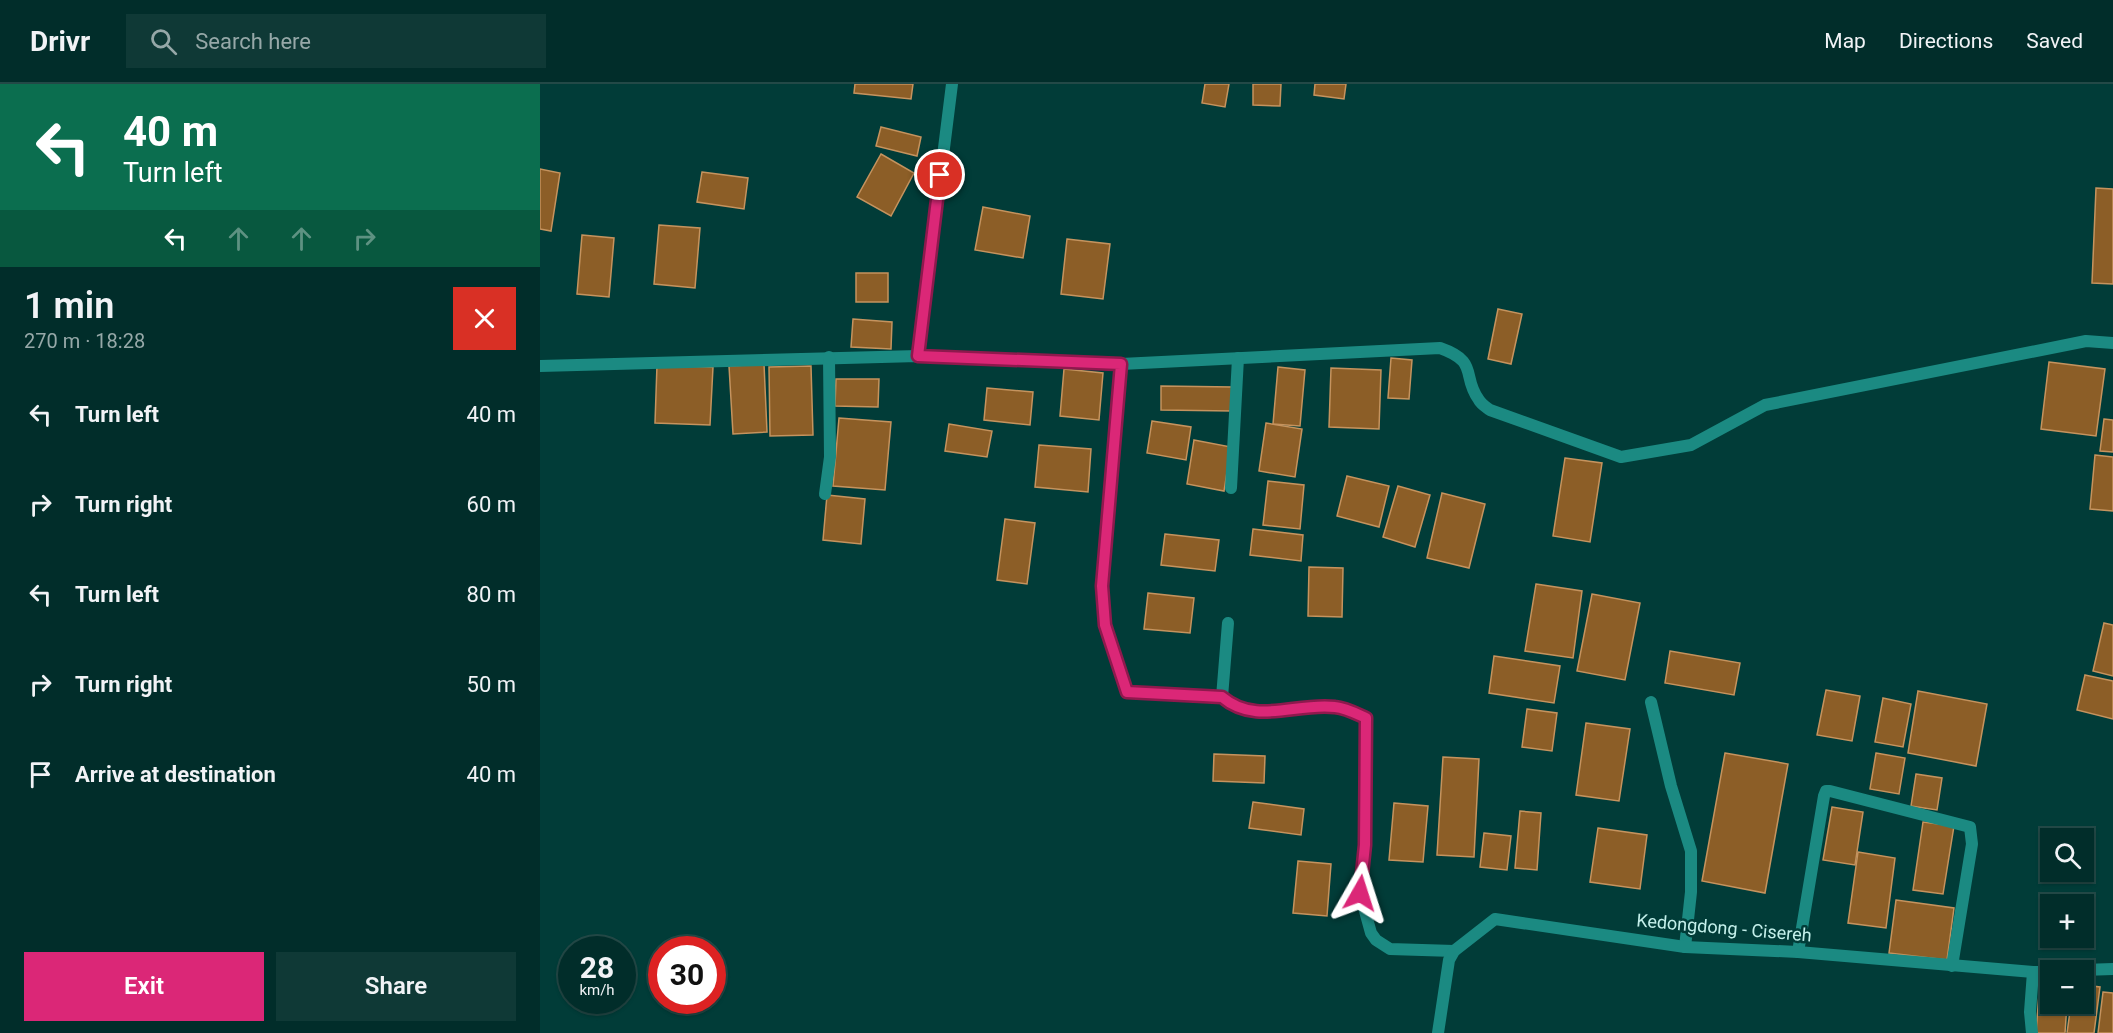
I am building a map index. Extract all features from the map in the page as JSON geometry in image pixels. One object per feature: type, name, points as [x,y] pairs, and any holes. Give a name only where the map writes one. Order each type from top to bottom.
[{"type":"street","points":[[918,356],[952,84]]},
{"type":"street","points":[[540,366],[918,356],[1121,364],[1440,348],[1453,352],[1465,363],[1478,400],[1490,410],[1622,457],[1691,445],[1766,405],[2086,341],[2113,343]]},
{"type":"street","points":[[825,494],[830,457],[829,357]]},
{"type":"street","points":[[1231,488],[1238,358]]},
{"type":"street","points":[[1121,364],[1102,586],[1105,625],[1127,692],[1222,697],[1234,707],[1249,712],[1335,707],[1366,718],[1365,845],[1360,893],[1371,933],[1376,940],[1390,949],[1454,951],[1449,960],[1438,1033]]},
{"type":"street","points":[[1222,697],[1228,623]]},
{"type":"street","points":[[1651,702],[1671,786],[1691,851],[1691,892],[1685,947]]},
{"type":"street","points":[[1798,952],[1824,796],[1826,791],[1830,790],[1970,827],[1972,844],[1952,966]]},
{"type":"street","name":"Kedongdong - Cisereh","points":[[1454,951],[1495,919],[1685,947],[1798,952],[2040,972]]},
{"type":"street","points":[[2094,970],[2113,969]]},
{"type":"street","points":[[2032,1033],[2030,1012],[2033,972]]},
{"type":"building","points":[[855,84],[913,84],[911,99],[854,93]]},
{"type":"building","points":[[1205,84],[1229,84],[1225,107],[1202,103]]},
{"type":"building","points":[[1253,84],[1281,84],[1280,106],[1253,105]]},
{"type":"building","points":[[1315,84],[1346,84],[1344,99],[1314,95]]},
{"type":"building","points":[[881,127],[921,137],[917,156],[876,146]]},
{"type":"building","points":[[881,154],[914,173],[891,216],[857,197]]},
{"type":"building","points":[[540,169],[560,173],[551,231],[540,229]]},
{"type":"building","points":[[702,172],[748,178],[744,209],[697,202]]},
{"type":"building","points":[[2096,188],[2113,189],[2113,284],[2092,283]]},
{"type":"building","points":[[983,207],[1030,216],[1023,258],[975,250]]},
{"type":"building","points":[[659,225],[700,228],[695,288],[654,284]]},
{"type":"building","points":[[582,235],[614,238],[609,297],[577,294]]},
{"type":"building","points":[[1067,239],[1110,244],[1103,299],[1061,294]]},
{"type":"building","points":[[856,273],[888,273],[888,302],[856,302]]},
{"type":"building","points":[[1498,309],[1522,314],[1511,364],[1488,359]]},
{"type":"building","points":[[853,319],[892,322],[891,349],[851,347]]},
{"type":"building","points":[[1391,358],[1412,360],[1409,399],[1388,398]]},
{"type":"building","points":[[2049,362],[2105,369],[2096,436],[2041,429]]},
{"type":"building","points":[[764,364],[767,432],[733,434],[729,366]]},
{"type":"building","points":[[657,365],[713,367],[710,425],[655,423]]},
{"type":"building","points":[[811,366],[813,435],[770,436],[769,367]]},
{"type":"building","points":[[1278,367],[1305,370],[1300,426],[1273,424]]},
{"type":"building","points":[[1331,368],[1381,370],[1379,429],[1329,427]]},
{"type":"building","points":[[1064,369],[1103,373],[1099,420],[1060,416]]},
{"type":"building","points":[[836,379],[879,379],[878,407],[835,406]]},
{"type":"building","points":[[1161,386],[1233,387],[1232,411],[1161,410]]},
{"type":"building","points":[[987,388],[1033,392],[1030,425],[984,420]]},
{"type":"building","points":[[839,418],[891,422],[885,490],[833,486]]},
{"type":"building","points":[[2104,419],[2113,420],[2113,452],[2100,451]]},
{"type":"building","points":[[1152,421],[1191,427],[1186,460],[1147,453]]},
{"type":"building","points":[[1266,423],[1302,429],[1295,477],[1259,471]]},
{"type":"building","points":[[949,424],[992,431],[987,457],[945,451]]},
{"type":"building","points":[[1194,440],[1231,447],[1224,491],[1187,484]]},
{"type":"building","points":[[1039,445],[1091,449],[1088,492],[1035,487]]},
{"type":"building","points":[[2095,455],[2113,457],[2113,511],[2090,509]]},
{"type":"building","points":[[1565,458],[1602,463],[1590,542],[1553,536]]},
{"type":"building","points":[[1347,476],[1389,486],[1379,527],[1337,516]]},
{"type":"building","points":[[1268,481],[1304,485],[1300,529],[1263,525]]},
{"type":"building","points":[[1398,486],[1430,495],[1415,547],[1383,537]]},
{"type":"building","points":[[1442,493],[1485,504],[1469,568],[1427,558]]},
{"type":"building","points":[[827,495],[865,499],[861,544],[823,540]]},
{"type":"building","points":[[1005,519],[1035,523],[1027,584],[997,580]]},
{"type":"building","points":[[1253,529],[1303,535],[1301,561],[1250,555]]},
{"type":"building","points":[[1165,534],[1219,540],[1215,571],[1161,565]]},
{"type":"building","points":[[1309,567],[1343,568],[1342,617],[1308,616]]},
{"type":"building","points":[[1536,584],[1582,591],[1573,658],[1525,651]]},
{"type":"building","points":[[1148,593],[1194,598],[1190,633],[1144,629]]},
{"type":"building","points":[[1592,594],[1640,603],[1625,680],[1577,671]]},
{"type":"building","points":[[2104,623],[2113,625],[2113,676],[2093,671]]},
{"type":"building","points":[[1670,651],[1740,663],[1734,695],[1665,683]]},
{"type":"building","points":[[1494,656],[1560,666],[1554,703],[1489,693]]},
{"type":"building","points":[[2085,675],[2113,681],[2113,719],[2077,710]]},
{"type":"building","points":[[1826,690],[1860,696],[1852,741],[1817,735]]},
{"type":"building","points":[[1918,691],[1987,704],[1976,766],[1908,753]]},
{"type":"building","points":[[1883,698],[1911,704],[1903,747],[1875,742]]},
{"type":"building","points":[[1527,709],[1557,713],[1552,751],[1522,747]]},
{"type":"building","points":[[1586,723],[1630,729],[1619,801],[1576,795]]},
{"type":"building","points":[[1725,753],[1788,764],[1765,893],[1702,881]]},
{"type":"building","points":[[1876,753],[1905,758],[1899,794],[1870,789]]},
{"type":"building","points":[[1214,754],[1265,756],[1264,783],[1213,781]]},
{"type":"building","points":[[1443,757],[1479,759],[1474,857],[1437,855]]},
{"type":"building","points":[[1916,774],[1942,778],[1937,810],[1911,806]]},
{"type":"building","points":[[1253,802],[1304,809],[1301,835],[1249,828]]},
{"type":"building","points":[[1394,803],[1428,806],[1423,862],[1389,860]]},
{"type":"building","points":[[1832,807],[1863,812],[1855,865],[1823,860]]},
{"type":"building","points":[[1520,811],[1541,813],[1537,870],[1515,868]]},
{"type":"building","points":[[1923,822],[1954,826],[1943,894],[1913,890]]},
{"type":"building","points":[[1598,828],[1647,835],[1640,889],[1590,882]]},
{"type":"building","points":[[1484,833],[1511,836],[1507,870],[1480,867]]},
{"type":"building","points":[[1858,852],[1895,858],[1886,928],[1848,923]]},
{"type":"building","points":[[1298,861],[1331,864],[1327,916],[1293,913]]},
{"type":"building","points":[[1896,900],[1954,908],[1947,960],[1889,953]]},
{"type":"building","points":[[2040,981],[2040,1014],[2066,1014],[2065,1033],[2036,1033]]},
{"type":"building","points":[[2094,986],[2100,987],[2094,1033],[2067,1033],[2070,1014],[2094,1014]]},
{"type":"building","points":[[2103,992],[2113,993],[2113,1033],[2098,1033]]},
{"type":"route","points":[[940,175],[918,356],[1121,364],[1102,586],[1105,625],[1127,692],[1222,697],[1234,707],[1249,712],[1335,707],[1366,718],[1365,845],[1360,893]]}]
